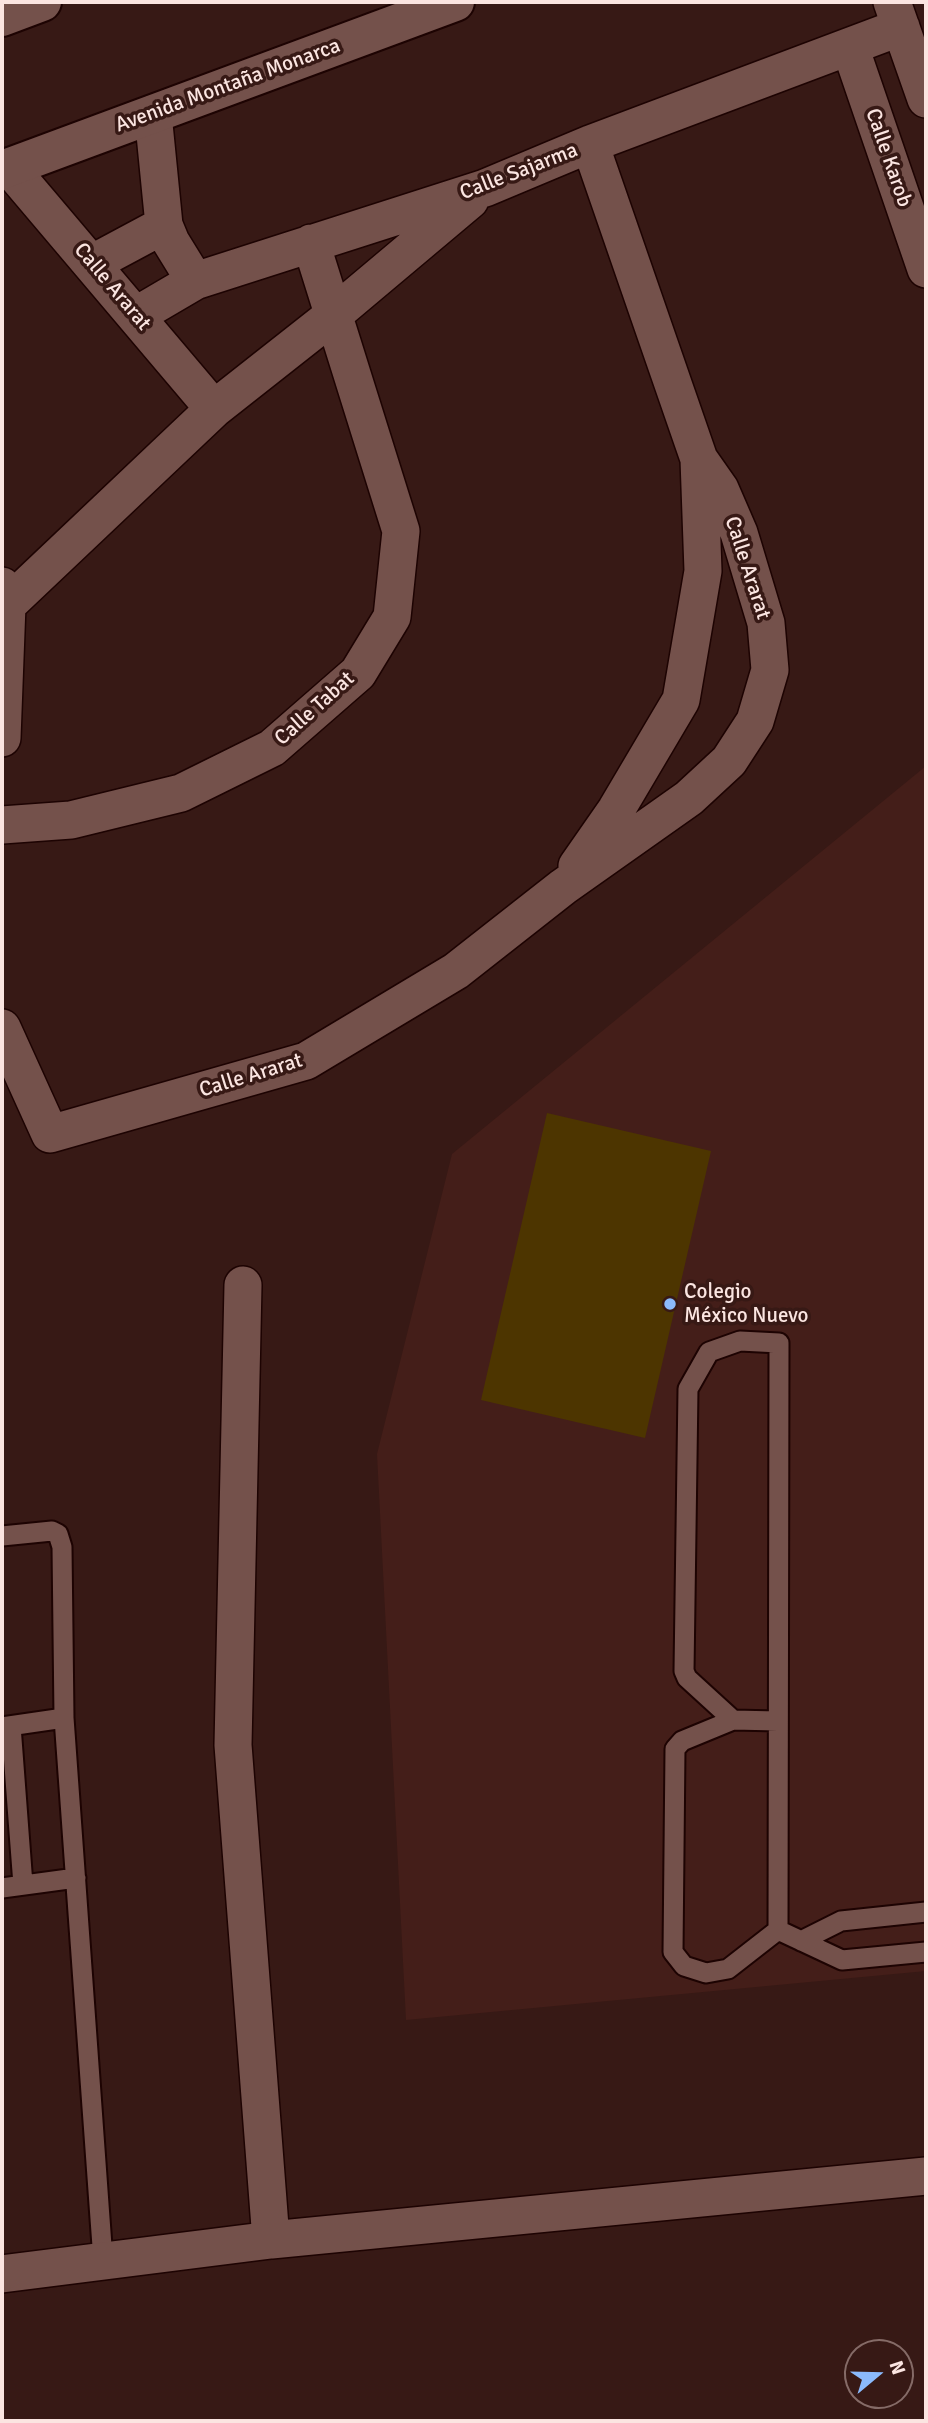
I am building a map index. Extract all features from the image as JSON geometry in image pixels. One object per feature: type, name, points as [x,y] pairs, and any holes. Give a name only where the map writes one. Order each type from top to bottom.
[{"type":"main road","points":[[2,17],[42,2]]},
{"type":"main road","name":"Avenida Montaña Monarca","points":[[5,168],[454,2]]},
{"type":"street","points":[[897,14],[926,99]]},
{"type":"street","name":"Calle Sajarma","points":[[137,315],[195,281],[485,188],[590,144],[850,47],[897,14]]},
{"type":"street","name":"Calle Karob","points":[[850,47],[926,269]]},
{"type":"street","points":[[153,114],[164,225],[171,242],[195,281]]},
{"type":"street","name":"Calle Ararat","points":[[2,1028],[50,1134],[306,1060],[456,971],[563,887],[689,798],[729,761],[755,720],[770,670],[766,623],[739,533],[720,489],[699,459],[590,144]]},
{"type":"street","name":"Calle Ararat","points":[[5,168],[93,263],[214,409]]},
{"type":"street","points":[[2,738],[4,596],[214,409],[332,316],[485,188]]},
{"type":"street","points":[[93,263],[164,225]]},
{"type":"street","name":"Calle Tabat","points":[[2,825],[71,820],[181,793],[272,748],[358,673],[392,617],[401,531],[310,243]]},
{"type":"street","name":"Calle Ararat","points":[[563,887],[616,810],[681,700],[702,571],[699,459]]},
{"type":"street","points":[[243,1285],[233,1745],[271,2240]]},
{"type":"street","points":[[2,2274],[271,2240],[926,2176]]},
{"type":"lane","points":[[733,1720],[687,1678],[684,1671],[688,1389],[709,1352],[740,1341],[779,1343],[778,1930]]},
{"type":"lane","points":[[2,1536],[52,1531],[58,1534],[62,1547],[64,1718],[103,2260]]},
{"type":"lane","points":[[23,1885],[6,1726],[64,1718]]},
{"type":"lane","points":[[778,1721],[733,1720],[682,1741],[675,1749],[673,1952],[684,1966],[706,1973],[729,1969],[778,1930]]},
{"type":"lane","points":[[2,1888],[75,1878]]},
{"type":"lane","points":[[801,1941],[841,1921],[926,1912]]},
{"type":"lane","points":[[778,1930],[842,1960],[926,1952]]},
{"type":"shaded area","name":"Colegio México Nuevo","points":[[926,766],[926,1971],[406,2020],[377,1454],[452,1154]]},
{"type":"shaded area","points":[[547,1113],[711,1151],[645,1438],[481,1400]]},
{"type":"place","name":"Colegio México Nuevo","points":[[670,1304]]}]
